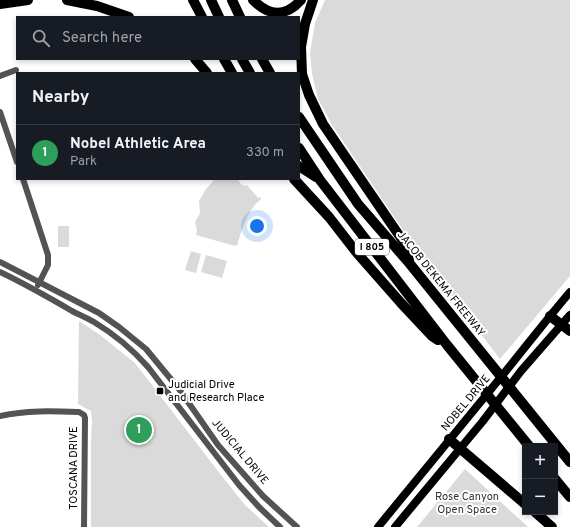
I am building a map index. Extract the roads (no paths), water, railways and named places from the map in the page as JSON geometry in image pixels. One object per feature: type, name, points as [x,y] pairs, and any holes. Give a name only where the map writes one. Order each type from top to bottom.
[{"type":"highway","points":[[0,4],[28,0]]},
{"type":"highway","points":[[67,0],[97,6],[125,15]]},
{"type":"highway","points":[[107,0],[125,15]]},
{"type":"highway","points":[[193,0],[201,16]]},
{"type":"highway","points":[[210,0],[219,16]]},
{"type":"highway","points":[[232,0],[240,16]]},
{"type":"highway","points":[[253,0],[260,7],[276,13],[288,11],[300,0]]},
{"type":"highway","points":[[313,0],[301,47],[302,74],[309,95],[323,124],[403,241],[410,264]]},
{"type":"highway","points":[[195,60],[207,72]]},
{"type":"highway","points":[[225,60],[231,72]]},
{"type":"highway","points":[[243,60],[249,72]]},
{"type":"highway","points":[[263,60],[269,72]]},
{"type":"highway","name":"JACOB DEKEMA FREEWAY","points":[[300,118],[358,204],[410,264],[570,462]]},
{"type":"highway","name":"I 805","points":[[300,150],[320,180],[447,345],[527,443]]},
{"type":"highway","points":[[300,167],[320,180]]},
{"type":"highway","points":[[295,180],[329,217],[357,253],[401,304],[432,336],[447,345]]},
{"type":"highway","points":[[550,316],[570,332]]},
{"type":"highway","points":[[449,439],[522,501]]},
{"type":"highway","points":[[556,479],[570,497]]},
{"type":"highway","points":[[538,515],[552,527]]},
{"type":"main road","name":"NOBEL DRIVE","points":[[378,527],[570,292]]},
{"type":"main road","name":"NOBEL DRIVE","points":[[395,527],[483,421],[521,371],[570,315]]},
{"type":"street","points":[[0,76],[16,70]]},
{"type":"street","points":[[0,112],[16,159]]},
{"type":"street","points":[[23,180],[48,255],[48,265],[35,290]]},
{"type":"street","name":"JUDICIAL DRIVE","points":[[0,262],[99,313],[146,349],[179,389],[218,445],[263,496],[297,527]]},
{"type":"street","name":"JUDICIAL DRIVE","points":[[0,272],[94,322],[114,336],[139,357],[239,485],[280,527]]},
{"type":"street","name":"TOSCANA DRIVE","points":[[0,416],[36,410],[79,412],[84,415],[84,527]]},
{"type":"place","name":"Judicial Drive and Research Place","points":[[160,391]]},
{"type":"place","name":"Nobel Athletic Area","points":[[139,430]]},
{"type":"park label","name":"Rose Canyon Open Space","points":[[467,503]]}]
